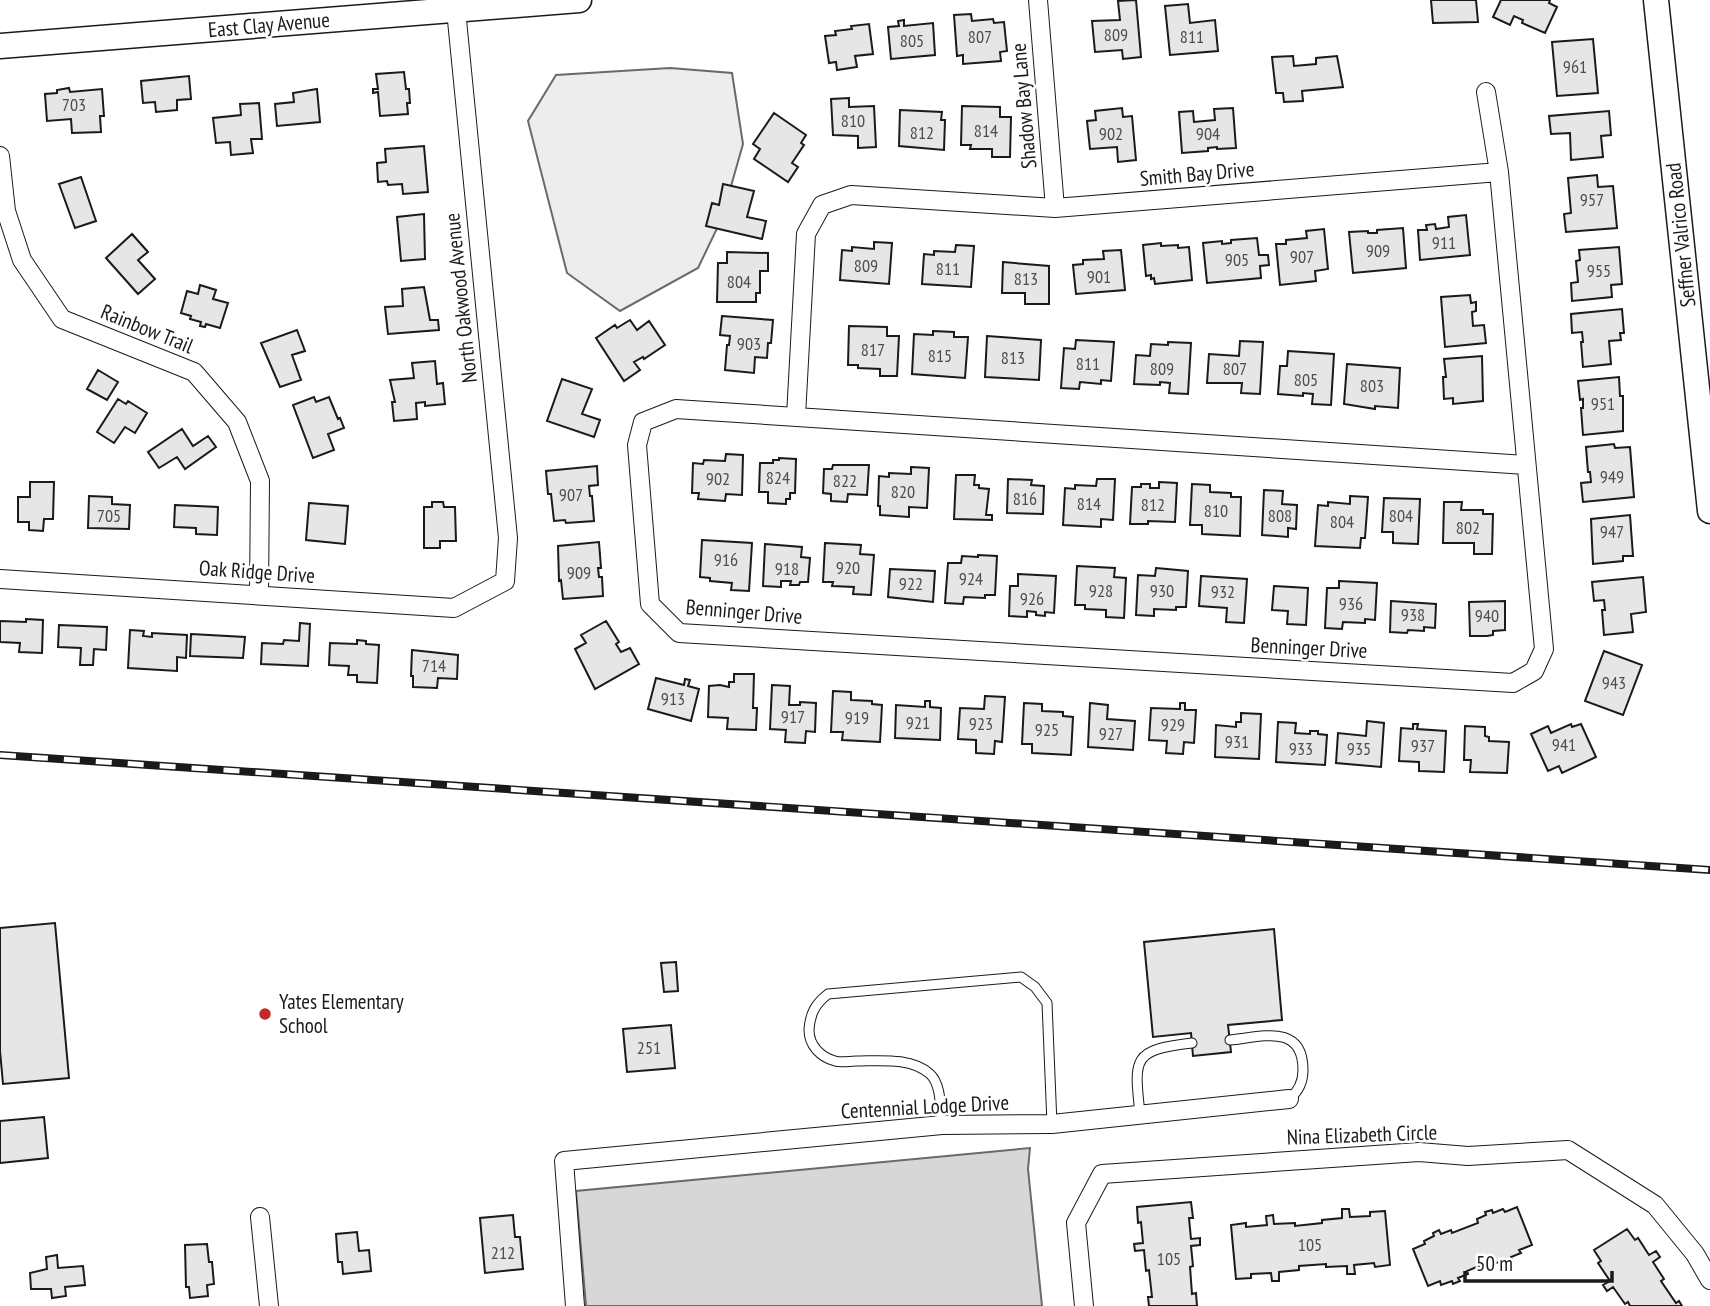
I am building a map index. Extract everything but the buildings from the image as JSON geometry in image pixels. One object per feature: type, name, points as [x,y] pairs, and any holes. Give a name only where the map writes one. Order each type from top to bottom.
[{"type":"street","name":"East Clay Avenue","points":[[0,46],[579,0]]},
{"type":"street","name":"Shadow Bay Lane","points":[[1038,0],[1055,208]]},
{"type":"street","name":"Seffner Valrico Road","points":[[1657,0],[1710,511]]},
{"type":"street","name":"North Oakwood Avenue","points":[[456,10],[508,538],[505,581]]},
{"type":"street","points":[[1486,92],[1499,173],[1526,466]]},
{"type":"street","name":"Rainbow Trail","points":[[0,156],[6,211],[22,260],[62,319],[194,372],[237,422],[260,481],[259,595]]},
{"type":"street","name":"Smith Bay Drive","points":[[796,416],[806,234],[822,205],[851,195],[1055,208],[1499,173]]},
{"type":"street","name":"Benninger Drive","points":[[676,409],[1526,466],[1544,649],[1534,671],[1513,683],[679,632],[650,604],[637,446],[643,422],[676,409]]},
{"type":"street","name":"Oak Ridge Drive","points":[[0,579],[454,608],[505,581]]},
{"type":"street","name":"Centennial Lodge Drive","points":[[575,1306],[564,1161],[942,1125],[1052,1124],[1289,1099]]},
{"type":"street","name":"Nina Elizabeth Circle","points":[[1084,1306],[1076,1223],[1101,1174],[1419,1152],[1468,1156],[1568,1150],[1655,1205],[1695,1254],[1710,1280]]},
{"type":"street","points":[[260,1217],[269,1306]]},
{"type":"lane","points":[[942,1125],[938,1088],[931,1074],[915,1065],[887,1061],[835,1062],[819,1053],[809,1040],[810,1018],[817,1002],[828,994],[1021,977],[1035,987],[1047,1003],[1052,1124]]},
{"type":"lane","points":[[1230,1040],[1275,1035],[1294,1041],[1301,1057],[1302,1077],[1296,1094],[1289,1099]]},
{"type":"lane","points":[[1140,1114],[1136,1073],[1147,1052],[1162,1046],[1192,1043]]},
{"type":"shaded area","points":[[670,68],[732,73],[743,144],[722,218],[698,268],[620,311],[567,273],[528,121],[556,75]]},
{"type":"shaded area","points":[[1030,1148],[1028,1169],[1042,1306],[586,1306],[576,1191]]},
{"type":"railway","points":[[0,755],[1710,870]]},
{"type":"place","name":"Yates Elementary School","points":[[265,1014]]}]
